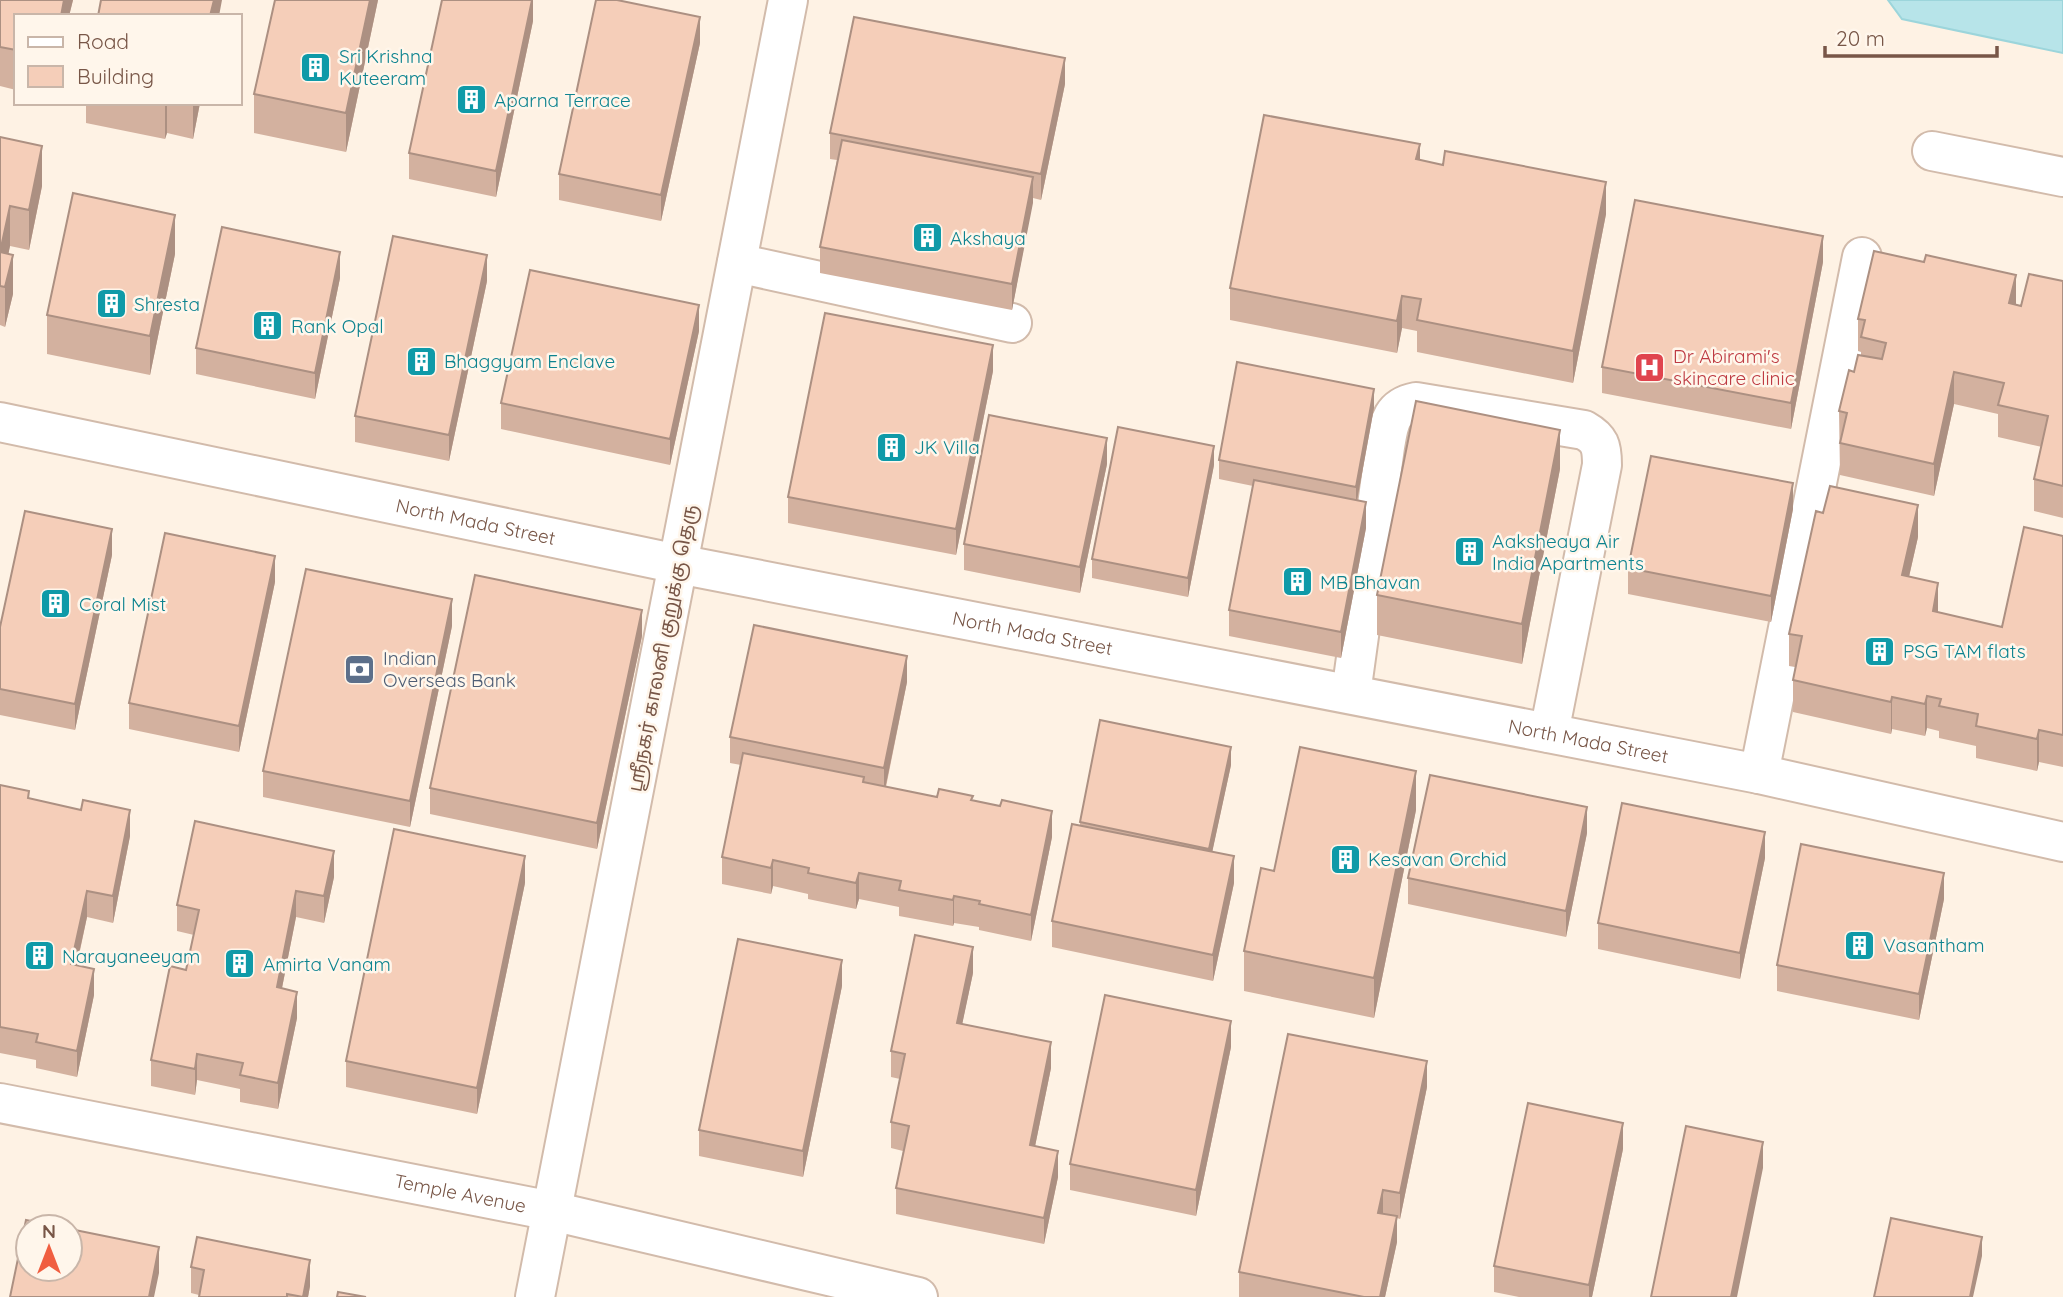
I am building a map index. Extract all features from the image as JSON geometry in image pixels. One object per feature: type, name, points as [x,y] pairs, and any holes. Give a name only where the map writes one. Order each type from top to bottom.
[{"type":"street","name":"ஸ்ரீநகர் காலனி குறுக்கு தெரு","points":[[535,1297],[788,0]]},
{"type":"street","points":[[1932,152],[2063,177]]},
{"type":"street","points":[[1759,774],[1862,257]]},
{"type":"street","points":[[737,263],[1012,323]]},
{"type":"street","points":[[1351,694],[1385,447],[1395,412],[1402,405],[1416,402],[1584,430],[1597,437],[1602,447],[1602,465],[1549,733]]},
{"type":"street","name":"North Mada Street","points":[[0,422],[678,564],[1759,774],[2063,842]]},
{"type":"street","name":"Temple Avenue","points":[[0,1103],[552,1211],[918,1297]]},
{"type":"water","points":[[1888,0],[2063,0],[2063,53],[1902,19]]},
{"type":"building","points":[[0,0],[64,0],[61,14],[14,14],[14,50],[0,47]]},
{"type":"building","points":[[101,0],[214,0],[210,14],[98,14]]},
{"type":"building","name":"Sri Krishna Kuteeram","points":[[275,0],[370,0],[346,113],[254,94]]},
{"type":"building","name":"Aparna Terrace","points":[[442,0],[532,0],[496,171],[409,153]]},
{"type":"building","points":[[596,0],[617,0],[700,17],[661,195],[559,174]]},
{"type":"building","points":[[854,17],[1065,58],[1041,174],[830,133]]},
{"type":"building","points":[[1264,115],[1420,144],[1416,159],[1443,165],[1445,151],[1606,182],[1573,351],[1417,320],[1421,299],[1402,296],[1397,321],[1230,288]]},
{"type":"building","points":[[0,137],[42,146],[29,210],[10,206],[0,252]]},
{"type":"building","name":"Akshaya","points":[[842,140],[1033,177],[1012,284],[820,247]]},
{"type":"building","name":"Shresta","points":[[73,193],[175,215],[150,336],[47,315]]},
{"type":"building","points":[[1635,200],[1823,236],[1791,403],[1602,367]]},
{"type":"building","name":"Rank Opal","points":[[222,227],[340,252],[315,373],[196,348]]},
{"type":"building","name":"Bhaggyam Enclave","points":[[393,236],[487,255],[449,435],[355,416]]},
{"type":"building","points":[[1874,251],[1924,262],[1926,255],[2016,275],[2009,303],[2021,306],[2029,274],[2063,281],[2063,486],[2034,479],[2048,416],[1998,405],[2004,383],[1954,372],[1934,464],[1840,443],[1847,413],[1839,411],[1849,370],[1854,372],[1858,355],[1882,359],[1886,343],[1861,337],[1865,320],[1858,319]]},
{"type":"building","points":[[0,252],[13,255],[5,287],[0,286]]},
{"type":"building","points":[[530,270],[699,305],[670,439],[501,403]]},
{"type":"building","name":"JK Villa","points":[[825,313],[993,345],[956,529],[788,497]]},
{"type":"building","points":[[1237,362],[1374,389],[1356,487],[1219,460]]},
{"type":"building","name":"Aaksheaya Air India Apartments","points":[[1416,401],[1560,430],[1522,624],[1377,595]]},
{"type":"building","points":[[989,415],[1107,438],[1080,567],[964,544]]},
{"type":"building","points":[[1118,427],[1214,446],[1188,578],[1092,559]]},
{"type":"building","points":[[1651,456],[1793,483],[1771,596],[1628,568]]},
{"type":"building","name":"MB Bhavan","points":[[1254,480],[1366,502],[1341,632],[1229,610]]},
{"type":"building","name":"PSG TAM flats","points":[[1830,486],[1918,505],[1902,575],[1938,583],[1933,611],[2002,627],[2024,527],[2063,536],[2063,735],[2039,730],[2037,739],[1976,726],[1978,714],[1939,706],[1941,699],[1927,696],[1925,704],[1892,697],[1891,702],[1793,680],[1802,636],[1789,634],[1816,511],[1823,513]]},
{"type":"building","name":"Coral Mist","points":[[25,511],[112,529],[75,704],[0,689],[0,627]]},
{"type":"building","points":[[165,533],[275,556],[239,726],[129,703]]},
{"type":"building","points":[[306,569],[452,599],[410,801],[263,771]]},
{"type":"building","points":[[475,575],[642,610],[597,823],[430,788]]},
{"type":"building","points":[[754,625],[907,656],[884,768],[730,737]]},
{"type":"building","points":[[1100,720],[1231,747],[1209,849],[1080,822]]},
{"type":"building","name":"Kesavan Orchid","points":[[1300,747],[1416,771],[1374,978],[1244,951],[1261,868],[1274,871]]},
{"type":"building","points":[[743,753],[864,777],[863,782],[937,797],[939,789],[973,796],[971,800],[1000,806],[1002,800],[1052,811],[1031,915],[954,896],[953,900],[899,890],[901,881],[859,873],[856,883],[808,873],[809,868],[773,860],[771,868],[722,857]]},
{"type":"building","points":[[1430,775],[1587,807],[1566,911],[1408,878]]},
{"type":"building","name":"Narayaneeyam","points":[[0,785],[29,791],[28,798],[81,810],[83,800],[130,810],[113,896],[87,891],[71,964],[94,969],[77,1051],[36,1042],[38,1034],[0,1027]]},
{"type":"building","points":[[1622,803],[1765,832],[1740,953],[1598,923]]},
{"type":"building","name":"Amirta Vanam","points":[[195,821],[334,851],[324,896],[296,891],[277,987],[297,992],[278,1083],[240,1075],[243,1063],[197,1054],[195,1069],[151,1060],[170,966],[186,970],[199,910],[177,905]]},
{"type":"building","points":[[1072,824],[1234,856],[1213,955],[1052,921]]},
{"type":"building","points":[[394,829],[525,856],[477,1088],[346,1061]]},
{"type":"building","name":"Vasantham","points":[[1801,844],[1944,873],[1919,994],[1777,965]]},
{"type":"building","points":[[915,935],[973,947],[957,1023],[1051,1042],[1030,1145],[1058,1151],[1044,1218],[896,1188],[909,1126],[891,1122],[905,1054],[891,1051]]},
{"type":"building","points":[[738,939],[842,960],[803,1151],[699,1130]]},
{"type":"building","points":[[1105,995],[1231,1021],[1196,1190],[1070,1164]]},
{"type":"building","points":[[1288,1034],[1427,1061],[1400,1193],[1383,1190],[1378,1213],[1397,1216],[1380,1297],[1364,1297],[1239,1272]]},
{"type":"building","points":[[1528,1103],[1623,1123],[1589,1285],[1494,1266]]},
{"type":"building","points":[[1686,1126],[1763,1142],[1731,1297],[1651,1297]]},
{"type":"building","points":[[1891,1218],[1982,1237],[1970,1297],[1874,1297]]},
{"type":"building","points":[[84,1232],[159,1247],[149,1297],[10,1297],[14,1278],[14,1283],[84,1283]]},
{"type":"building","points":[[197,1237],[310,1260],[303,1297],[287,1294],[287,1297],[199,1297],[204,1270],[191,1267]]},
{"type":"building","points":[[338,1292],[366,1297],[337,1297]]},
{"type":"place","name":"Sri Krishna Kuteeram","points":[[316,67]]},
{"type":"place","name":"Aparna Terrace","points":[[471,100]]},
{"type":"place","name":"Akshaya","points":[[927,238]]},
{"type":"place","name":"Shresta","points":[[111,304]]},
{"type":"place","name":"Rank Opal","points":[[268,326]]},
{"type":"place","name":"Bhaggyam Enclave","points":[[421,361]]},
{"type":"place","name":"Dr Abirami's skincare clinic","points":[[1650,367]]},
{"type":"place","name":"JK Villa","points":[[891,447]]},
{"type":"place","name":"Aaksheaya Air India Apartments","points":[[1469,552]]},
{"type":"place","name":"MB Bhavan","points":[[1297,582]]},
{"type":"place","name":"Coral Mist","points":[[56,604]]},
{"type":"place","name":"PSG TAM flats","points":[[1880,651]]},
{"type":"place","name":"Indian Overseas Bank","points":[[360,669]]},
{"type":"place","name":"Kesavan Orchid","points":[[1345,859]]},
{"type":"place","name":"Vasantham","points":[[1860,945]]},
{"type":"place","name":"Narayaneeyam","points":[[39,956]]},
{"type":"place","name":"Amirta Vanam","points":[[240,964]]}]
